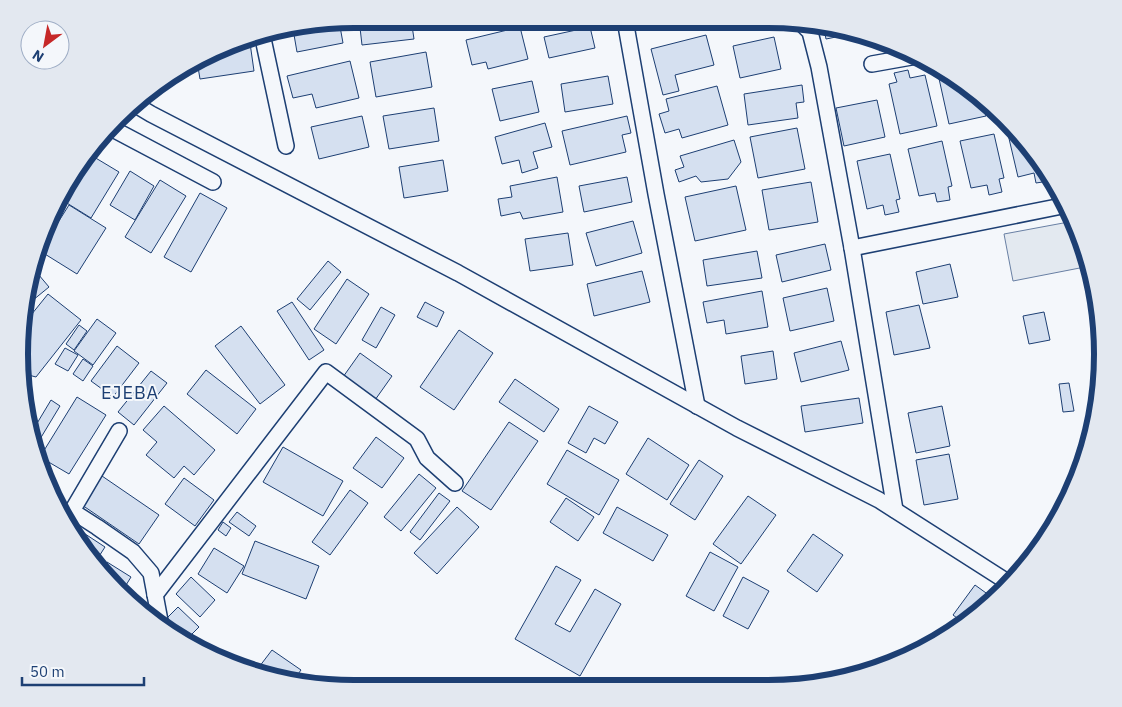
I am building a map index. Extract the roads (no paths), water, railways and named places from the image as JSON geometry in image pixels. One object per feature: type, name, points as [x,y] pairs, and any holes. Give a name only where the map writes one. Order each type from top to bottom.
[{"type":"street","points":[[626,28],[697,406]]},
{"type":"street","points":[[808,30],[810,32],[819,67],[852,248],[894,510]]},
{"type":"street","points":[[263,41],[286,146]]},
{"type":"street","points":[[872,64],[906,58]]},
{"type":"street","points":[[140,107],[458,273],[737,428],[879,500],[1004,579]]},
{"type":"street","points":[[116,131],[213,182]]},
{"type":"street","points":[[852,248],[1060,206]]},
{"type":"street","points":[[155,595],[326,372],[417,439],[426,458],[455,483]]},
{"type":"street","points":[[69,512],[119,431]]},
{"type":"street","points":[[71,515],[97,527],[133,552],[151,573],[159,615]]},
{"type":"district","name":"EJEBA","points":[[130,392]]}]
